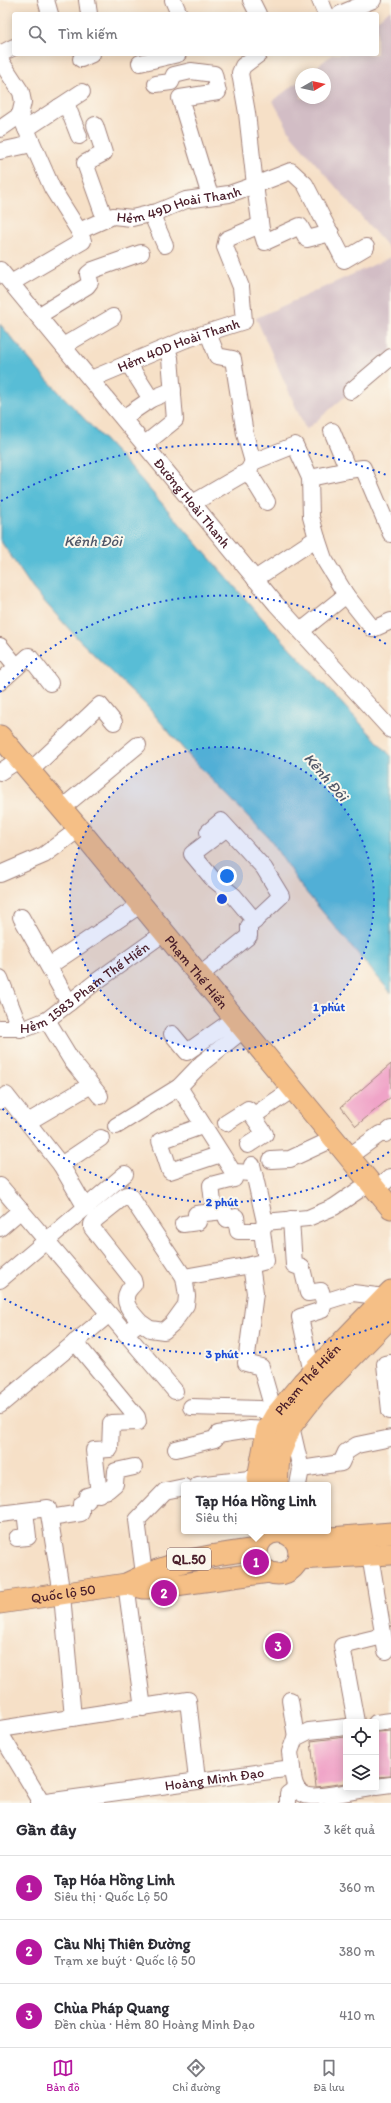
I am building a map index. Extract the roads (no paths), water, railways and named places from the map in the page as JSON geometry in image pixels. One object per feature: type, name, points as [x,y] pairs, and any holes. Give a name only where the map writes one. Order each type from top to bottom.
[{"type":"main road","name":"Phạm Thế Hiển","points":[[0,736],[62,808],[348,1157],[379,1183],[391,1208]]},
{"type":"main road","name":"Phạm Thế Hiển","points":[[266,1482],[280,1456],[278,1424],[311,1383],[388,1294]]},
{"type":"main road","name":"Phạm Thế Hiển","points":[[311,1383],[389,1326]]},
{"type":"main road","name":"Quốc lộ 50","points":[[0,1603],[126,1584],[144,1574],[185,1560],[280,1541],[391,1533]]},
{"type":"main road","name":"Quốc lộ 50","points":[[280,1541],[370,1555],[391,1554]]},
{"type":"main road","name":"QL.50","points":[[269,1572],[276,1574],[287,1572],[295,1565],[280,1541]]},
{"type":"main road","points":[[269,1572],[258,1563],[280,1541]]},
{"type":"main road","name":"Quốc lộ 50","points":[[126,1584],[144,1588],[154,1588],[269,1572]]},
{"type":"street","points":[[39,0],[40,2],[45,0],[49,12]]},
{"type":"street","points":[[173,0],[178,12]]},
{"type":"street","points":[[251,0],[257,12]]},
{"type":"street","points":[[320,0],[325,12]]},
{"type":"street","points":[[345,12],[373,0]]},
{"type":"street","points":[[0,54],[12,48]]},
{"type":"street","points":[[140,63],[170,56]]},
{"type":"street","points":[[189,56],[191,71]]},
{"type":"street","points":[[256,56],[243,66],[240,73],[247,113],[260,225],[265,242],[300,226],[307,238],[331,233],[344,260],[366,246]]},
{"type":"street","points":[[0,60],[22,92],[23,122],[32,144],[52,188],[79,231],[83,241],[11,283]]},
{"type":"street","points":[[156,84],[171,82],[174,75],[191,71],[214,74],[240,73]]},
{"type":"street","points":[[210,196],[180,98],[218,92],[214,74]]},
{"type":"street","points":[[0,129],[23,122],[60,107],[82,92]]},
{"type":"street","points":[[60,107],[68,108],[79,136]]},
{"type":"street","points":[[96,125],[104,153],[85,164],[105,220]]},
{"type":"street","points":[[0,151],[32,144]]},
{"type":"street","name":"Hẻm 49D Hoài Thanh","points":[[79,231],[113,216],[132,218],[151,213],[186,200],[228,194],[291,171],[305,184],[331,233]]},
{"type":"street","points":[[151,213],[165,245]]},
{"type":"street","name":"Hẻm 40D Hoài Thanh","points":[[90,379],[166,348],[244,321],[241,287],[225,247],[227,239],[260,225]]},
{"type":"street","points":[[38,316],[87,286],[90,282],[88,274],[93,270],[141,253]]},
{"type":"street","name":"Đường Hoài Thanh","points":[[0,270],[255,579],[391,730]]},
{"type":"street","points":[[63,346],[113,318]]},
{"type":"street","points":[[208,333],[217,356],[233,359],[251,466],[267,502]]},
{"type":"street","points":[[144,444],[175,420],[170,358],[166,348]]},
{"type":"street","points":[[351,391],[391,357]]},
{"type":"street","points":[[128,363],[151,399]]},
{"type":"street","points":[[123,418],[151,399],[173,390]]},
{"type":"street","points":[[332,431],[348,470]]},
{"type":"street","points":[[193,503],[251,466],[295,445],[310,478],[311,517],[324,558],[346,595],[373,629],[391,621]]},
{"type":"street","points":[[310,478],[363,468],[391,534]]},
{"type":"street","points":[[255,579],[317,538]]},
{"type":"street","points":[[301,631],[346,595]]},
{"type":"street","points":[[0,646],[17,667]]},
{"type":"street","points":[[0,682],[29,656],[50,683]]},
{"type":"street","points":[[0,772],[25,765],[100,706],[114,722]]},
{"type":"street","points":[[62,808],[138,745]]},
{"type":"street","points":[[199,976],[249,936],[249,926],[281,896],[264,868],[221,821],[208,832]]},
{"type":"street","points":[[227,828],[192,854],[212,878],[234,896],[255,921]]},
{"type":"street","points":[[0,874],[44,855],[79,829]]},
{"type":"street","points":[[49,966],[140,905]]},
{"type":"street","points":[[21,917],[69,1003]]},
{"type":"street","name":"Hẻm 1583 Phạm Thế Hiển","points":[[0,1028],[27,1028],[47,1020],[96,981],[164,933]]},
{"type":"street","points":[[0,978],[20,1029]]},
{"type":"street","points":[[28,1122],[95,1091],[72,1061],[47,1020]]},
{"type":"street","points":[[172,1034],[187,1052],[239,1024]]},
{"type":"street","points":[[116,1126],[179,1087],[239,1024]]},
{"type":"street","points":[[179,1087],[202,1126],[233,1172],[234,1179],[211,1185],[214,1212]]},
{"type":"street","points":[[253,1116],[292,1089]]},
{"type":"street","points":[[0,1100],[6,1095],[93,1208],[92,1228],[133,1280],[134,1284],[127,1291],[126,1303],[129,1310],[140,1322],[150,1329],[160,1332],[164,1331],[173,1323],[186,1305],[187,1296],[184,1277],[129,1195],[93,1208]]},
{"type":"street","points":[[226,1123],[248,1109],[265,1134],[248,1145]]},
{"type":"street","points":[[202,1126],[160,1141],[170,1171],[221,1154]]},
{"type":"street","points":[[348,1157],[380,1134],[385,1134],[391,1129]]},
{"type":"street","points":[[61,1165],[101,1138]]},
{"type":"street","points":[[271,1160],[292,1164],[333,1139]]},
{"type":"street","points":[[184,1277],[266,1261],[264,1227],[253,1169],[233,1172]]},
{"type":"street","points":[[0,1280],[46,1240],[93,1208],[125,1174]]},
{"type":"street","points":[[183,1224],[198,1222],[196,1214],[224,1211],[227,1219],[236,1217],[238,1231],[308,1218],[334,1207],[379,1183]]},
{"type":"street","points":[[0,1186],[175,1391]]},
{"type":"street","points":[[0,1228],[21,1210]]},
{"type":"street","points":[[291,1220],[294,1265],[302,1268],[308,1293],[321,1291],[324,1302],[322,1310],[300,1317],[311,1383]]},
{"type":"street","points":[[251,1265],[255,1293],[246,1363],[262,1367],[278,1424],[301,1469],[299,1482]]},
{"type":"street","points":[[324,1302],[353,1293],[388,1294]]},
{"type":"street","points":[[0,1405],[109,1314]]},
{"type":"street","points":[[125,1333],[140,1322]]},
{"type":"street","points":[[75,1342],[137,1417],[138,1422],[111,1423],[110,1448],[94,1450],[99,1494]]},
{"type":"street","points":[[390,1411],[385,1364],[391,1363]]},
{"type":"street","points":[[191,1407],[260,1409],[278,1424]]},
{"type":"street","points":[[176,1448],[215,1439],[218,1434],[278,1424]]},
{"type":"street","points":[[301,1469],[341,1463],[346,1452],[357,1445],[391,1438]]},
{"type":"street","points":[[50,1518],[81,1513],[81,1504],[87,1500],[86,1496],[99,1494],[108,1490],[115,1484],[116,1471],[134,1467]]},
{"type":"street","points":[[144,1574],[137,1520],[165,1491],[181,1488]]},
{"type":"street","points":[[0,1514],[48,1508],[62,1594],[73,1718]]},
{"type":"street","points":[[17,1538],[28,1537],[25,1512]]},
{"type":"street","points":[[355,1719],[342,1646],[384,1644],[370,1555]]},
{"type":"street","points":[[126,1584],[143,1708]]},
{"type":"street","points":[[0,1729],[188,1700],[197,1780]]},
{"type":"street","points":[[290,1700],[296,1737]]},
{"type":"street","points":[[379,1723],[391,1721]]},
{"type":"street","points":[[343,1727],[309,1731],[296,1737],[290,1752],[292,1768],[296,1788],[304,1795],[314,1797],[351,1791]]},
{"type":"street","points":[[0,1733],[41,1803]]},
{"type":"street","name":"Hoàng Minh Đạo","points":[[41,1803],[197,1780],[292,1768]]},
{"type":"street","points":[[379,1787],[391,1785]]},
{"type":"street","points":[[288,1803],[288,1794],[296,1788]]},
{"type":"water","name":"Kênh Đôi","points":[[0,324],[39,371],[131,468],[262,618],[391,756],[391,993],[300,885],[269,838],[191,758],[146,705],[79,640],[33,589],[0,540]]},
{"type":"place","name":"Tạp Hóa Hồng Linh","points":[[256,1562]]},
{"type":"place","name":"Cầu Nhị Thiên Đường","points":[[164,1593]]},
{"type":"place","name":"Chùa Pháp Quang","points":[[278,1646]]}]
